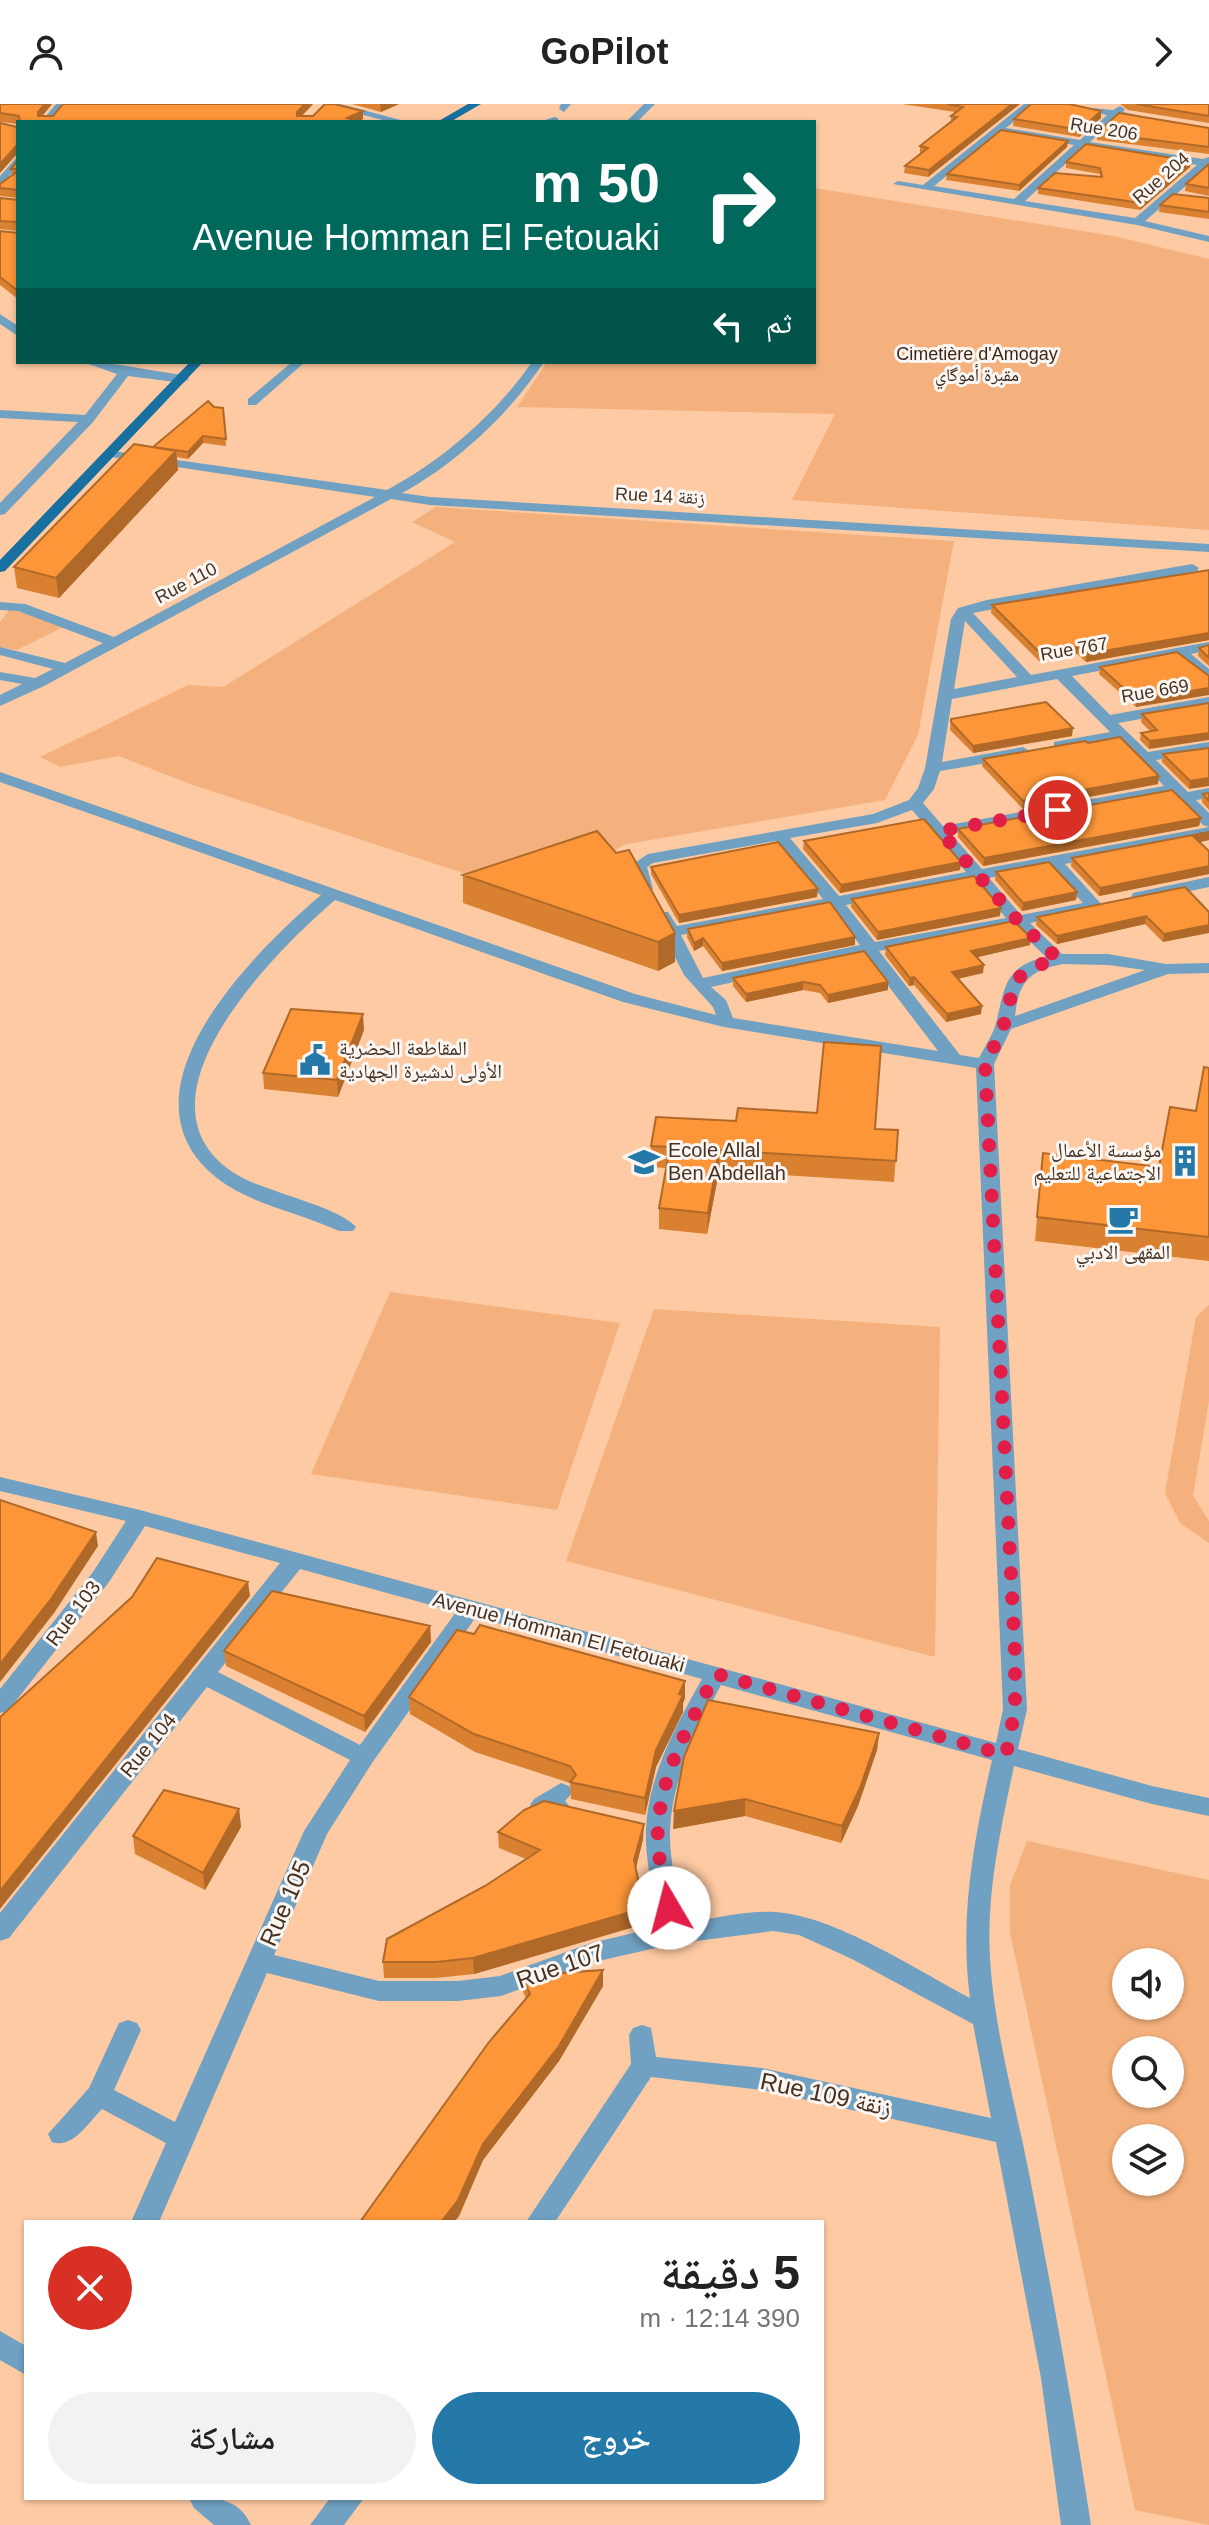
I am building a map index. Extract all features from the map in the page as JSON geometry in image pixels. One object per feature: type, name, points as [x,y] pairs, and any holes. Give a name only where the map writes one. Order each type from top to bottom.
[{"type":"main road","points":[[446,120],[476,104]]},
{"type":"main road","points":[[0,568],[195,364]]},
{"type":"street","points":[[48,120],[61,104]]},
{"type":"street","points":[[633,120],[650,104]]},
{"type":"street","points":[[927,187],[1030,104]]},
{"type":"street","points":[[1054,104],[1158,121]]},
{"type":"street","points":[[1017,202],[1125,104]]},
{"type":"street","points":[[322,107],[392,120]]},
{"type":"street","name":"Rue 206","points":[[998,130],[1207,162]]},
{"type":"street","points":[[1,180],[15,156]]},
{"type":"street","name":"Rue 204","points":[[1137,222],[1178,196],[1207,162]]},
{"type":"street","points":[[1050,172],[1065,174]]},
{"type":"street","points":[[898,184],[1137,222],[1209,239]]},
{"type":"street","points":[[96,364],[125,372],[183,379]]},
{"type":"street","points":[[252,402],[297,364]]},
{"type":"street","name":"Rue 110","points":[[0,701],[389,495],[450,453],[508,399],[536,364]]},
{"type":"street","points":[[0,511],[88,419],[125,372]]},
{"type":"street","points":[[0,414],[88,419]]},
{"type":"street","name":"Rue 14 زنقة","points":[[111,453],[430,501],[1209,548]]},
{"type":"street","points":[[724,1022],[726,1014],[721,1004],[699,984],[672,932],[644,888],[638,866],[648,859],[670,854],[877,818],[915,803],[926,789],[933,768],[958,619],[963,611],[987,604],[1192,568]]},
{"type":"street","points":[[0,606],[20,607],[114,642]]},
{"type":"street","points":[[963,611],[1026,678]]},
{"type":"street","name":"Rue 767","points":[[947,695],[1209,646]]},
{"type":"street","points":[[0,651],[67,668]]},
{"type":"street","points":[[1179,651],[1209,677]]},
{"type":"street","points":[[1059,672],[1209,822]]},
{"type":"street","points":[[0,676],[39,683]]},
{"type":"street","name":"Rue 669","points":[[1107,720],[1209,702]]},
{"type":"street","points":[[933,768],[1122,734]]},
{"type":"street","points":[[1144,757],[1209,747]]},
{"type":"street","points":[[0,777],[629,998],[724,1022],[985,1064]]},
{"type":"street","points":[[940,831],[1180,793],[1209,793]]},
{"type":"street","points":[[915,803],[1017,920],[1058,959]]},
{"type":"street","points":[[672,932],[1209,832]]},
{"type":"street","points":[[779,835],[953,1058]]},
{"type":"street","points":[[1054,862],[1110,903]]},
{"type":"street","points":[[699,984],[1209,882]]},
{"type":"street","points":[[332,894],[301,918],[243,983],[206,1038],[187,1080],[184,1111],[189,1131],[201,1153],[217,1170],[243,1185],[320,1213],[346,1227]]},
{"type":"street","points":[[1076,2525],[1055,2378],[985,2018],[977,1957],[979,1896],[986,1840],[1015,1709],[1015,1653],[985,1064],[1004,1026],[1015,981],[1035,967],[1058,959],[1090,958],[1166,969],[1209,968]]},
{"type":"street","points":[[1004,1026],[1166,969]]},
{"type":"street","name":"Avenue Homman El Fetouaki","points":[[0,1484],[140,1517],[1006,1755],[1209,1807]]},
{"type":"street","name":"Rue 103","points":[[0,1705],[101,1577],[140,1517]]},
{"type":"street","name":"Rue 104","points":[[0,1931],[295,1560]]},
{"type":"street","name":"Rue 105","points":[[146,2220],[316,1831],[364,1757],[470,1609]]},
{"type":"street","points":[[673,1934],[658,1831],[674,1756],[716,1674]]},
{"type":"street","points":[[204,1675],[364,1757]]},
{"type":"street","points":[[542,1804],[585,1815]]},
{"type":"street","points":[[629,1824],[658,1831]]},
{"type":"street","name":"Rue 107","points":[[259,1961],[379,1991],[458,1991],[501,1986],[591,1953],[673,1934],[773,1921],[803,1926],[861,1952],[985,2018]]},
{"type":"street","points":[[61,2134],[99,2095],[128,2030]]},
{"type":"street","points":[[541,2220],[644,2066],[642,2035]]},
{"type":"street","name":"Rue 109 زنقة","points":[[644,2066],[762,2079],[1007,2133]]},
{"type":"street","points":[[99,2095],[181,2138]]},
{"type":"street","points":[[0,2344],[24,2361]]},
{"type":"street","points":[[206,2500],[236,2525]]},
{"type":"street","points":[[325,2525],[347,2500]]},
{"type":"green space","name":"Cimetière d'Amogay مقبرة أموگاي","points":[[816,188],[1114,236],[1209,259],[1209,530],[792,500],[835,414],[517,407],[546,364],[816,364]]},
{"type":"green space","points":[[436,507],[954,541],[918,735],[885,800],[627,844],[597,859],[509,888],[187,783],[119,756],[60,767],[40,757],[188,685],[223,687],[455,542],[412,522]]},
{"type":"green space","points":[[10,609],[65,626],[17,650],[0,647],[0,622]]},
{"type":"green space","points":[[390,1292],[620,1323],[557,1510],[311,1474]]},
{"type":"green space","points":[[1209,1305],[1209,1401],[1193,1496],[1209,1521],[1209,1543],[1180,1523],[1165,1493],[1196,1317]]},
{"type":"green space","points":[[654,1309],[940,1327],[935,1657],[566,1561]]},
{"type":"green space","points":[[1027,1841],[1209,1880],[1209,2525],[1135,2510],[1010,1933],[1010,1885]]},
{"type":"building","points":[[0,104],[45,104],[38,116],[53,116],[63,104],[305,104],[297,116],[313,116],[325,104],[363,111],[347,118],[354,120],[20,120],[19,116],[0,113]]},
{"type":"building","points":[[947,104],[1012,104],[929,170],[905,166],[928,148],[920,146],[957,117],[951,116],[963,107]]},
{"type":"building","points":[[1031,104],[1069,104],[1101,111],[1080,130],[1014,119]]},
{"type":"building","points":[[1136,104],[1209,104],[1209,116]]},
{"type":"building","points":[[1119,113],[1209,128],[1209,147],[1097,133]]},
{"type":"building","points":[[0,123],[16,127],[16,146],[0,164]]},
{"type":"building","points":[[1001,130],[1068,141],[1019,185],[947,174]]},
{"type":"building","points":[[1086,144],[1191,161],[1141,203],[1038,188],[1055,173],[1102,177],[1100,168],[1066,162]]},
{"type":"building","points":[[1209,164],[1209,188],[1186,184]]},
{"type":"building","points":[[16,172],[16,190],[0,188],[0,184]]},
{"type":"building","points":[[1173,194],[1209,198],[1209,212],[1160,205]]},
{"type":"building","points":[[0,198],[16,200],[16,222],[0,221]]},
{"type":"building","points":[[0,231],[16,233],[16,289],[0,277]]},
{"type":"building","points":[[208,401],[214,407],[223,408],[226,439],[203,436],[188,452],[153,447]]},
{"type":"building","points":[[134,444],[176,451],[56,578],[14,567]]},
{"type":"building","points":[[1209,570],[1209,633],[1086,654],[1078,647],[1040,653],[992,605]]},
{"type":"building","points":[[1209,645],[1209,658],[1199,648]]},
{"type":"building","points":[[1177,652],[1209,676],[1209,688],[1137,700],[1100,667]]},
{"type":"building","points":[[1046,702],[1073,728],[973,746],[951,722],[951,719]]},
{"type":"building","points":[[1209,703],[1209,733],[1150,741],[1141,733],[1157,730],[1142,714]]},
{"type":"building","points":[[1120,737],[1159,776],[1023,801],[983,759],[1085,741]]},
{"type":"building","points":[[1209,748],[1209,778],[1190,781],[1163,754]]},
{"type":"building","points":[[1172,790],[1201,818],[984,858],[958,829]]},
{"type":"building","points":[[924,819],[961,862],[841,885],[804,841]]},
{"type":"building","points":[[597,831],[616,853],[629,850],[675,933],[658,942],[463,875]]},
{"type":"building","points":[[1209,832],[1193,836],[1209,851],[1209,866],[1100,888],[1072,858]]},
{"type":"building","points":[[778,842],[818,889],[679,915],[651,867]]},
{"type":"building","points":[[1049,862],[1077,892],[1023,903],[996,872]]},
{"type":"building","points":[[974,876],[1001,908],[878,932],[852,899]]},
{"type":"building","points":[[1185,887],[1209,912],[1209,925],[1164,934],[1146,916],[1057,936],[1037,917]]},
{"type":"building","points":[[830,902],[855,937],[722,963],[703,938],[694,943],[688,929]]},
{"type":"building","points":[[1014,921],[1031,938],[971,951],[984,965],[952,972],[982,1006],[947,1014],[914,977],[910,978],[886,947]]},
{"type":"building","points":[[864,951],[888,982],[828,995],[820,985],[803,982],[746,994],[733,978]]},
{"type":"building","name":"المقاطعة الحضرية الأولى لدشيرة الجهادية","points":[[291,1009],[363,1014],[337,1080],[263,1073]]},
{"type":"building","points":[[824,1042],[881,1046],[875,1129],[898,1130],[896,1161],[719,1150],[708,1213],[659,1208],[670,1147],[651,1146],[656,1117],[736,1121],[738,1108],[817,1113]]},
{"type":"building","points":[[1204,1067],[1209,1068],[1209,1237],[1037,1217],[1043,1153],[1159,1167],[1170,1107],[1196,1111]]},
{"type":"building","points":[[0,1500],[96,1532],[51,1599],[0,1664]]},
{"type":"building","points":[[157,1558],[248,1582],[0,1891],[0,1717],[132,1597]]},
{"type":"building","points":[[272,1591],[430,1626],[364,1716],[224,1651]]},
{"type":"building","points":[[480,1625],[685,1681],[679,1694],[683,1695],[656,1750],[645,1798],[570,1782],[576,1775],[570,1766],[474,1734],[409,1697],[457,1630],[474,1634]]},
{"type":"building","points":[[708,1700],[879,1733],[860,1788],[842,1826],[745,1799],[674,1811],[684,1757]]},
{"type":"building","points":[[164,1790],[239,1809],[203,1873],[133,1836]]},
{"type":"building","points":[[544,1801],[644,1824],[634,1860],[644,1908],[473,1958],[383,1962],[387,1939],[485,1886],[540,1850],[498,1832],[524,1810]]},
{"type":"building","points":[[603,1970],[559,2046],[483,2144],[458,2200],[443,2220],[361,2220],[489,2042],[530,1994],[522,1976]]},
{"type":"place","name":"المقاطعة الحضرية الأولى لدشيرة الجهادية","points":[[315,1060]]},
{"type":"place","name":"مؤسسة الأعمال الاجتماعية للتعليم","points":[[1185,1161]]},
{"type":"place","name":"Ecole Allal Ben Abdellah","points":[[644,1162]]},
{"type":"place","name":"المقهى الادبي","points":[[1123,1219]]},
{"type":"route","points":[[669,1908],[658,1831],[664,1790],[674,1756],[716,1674],[1006,1755],[1015,1709],[1015,1653],[985,1064],[1004,1026],[1015,981],[1025,972],[1058,959],[1017,920],[940,831],[1058,810]]}]
